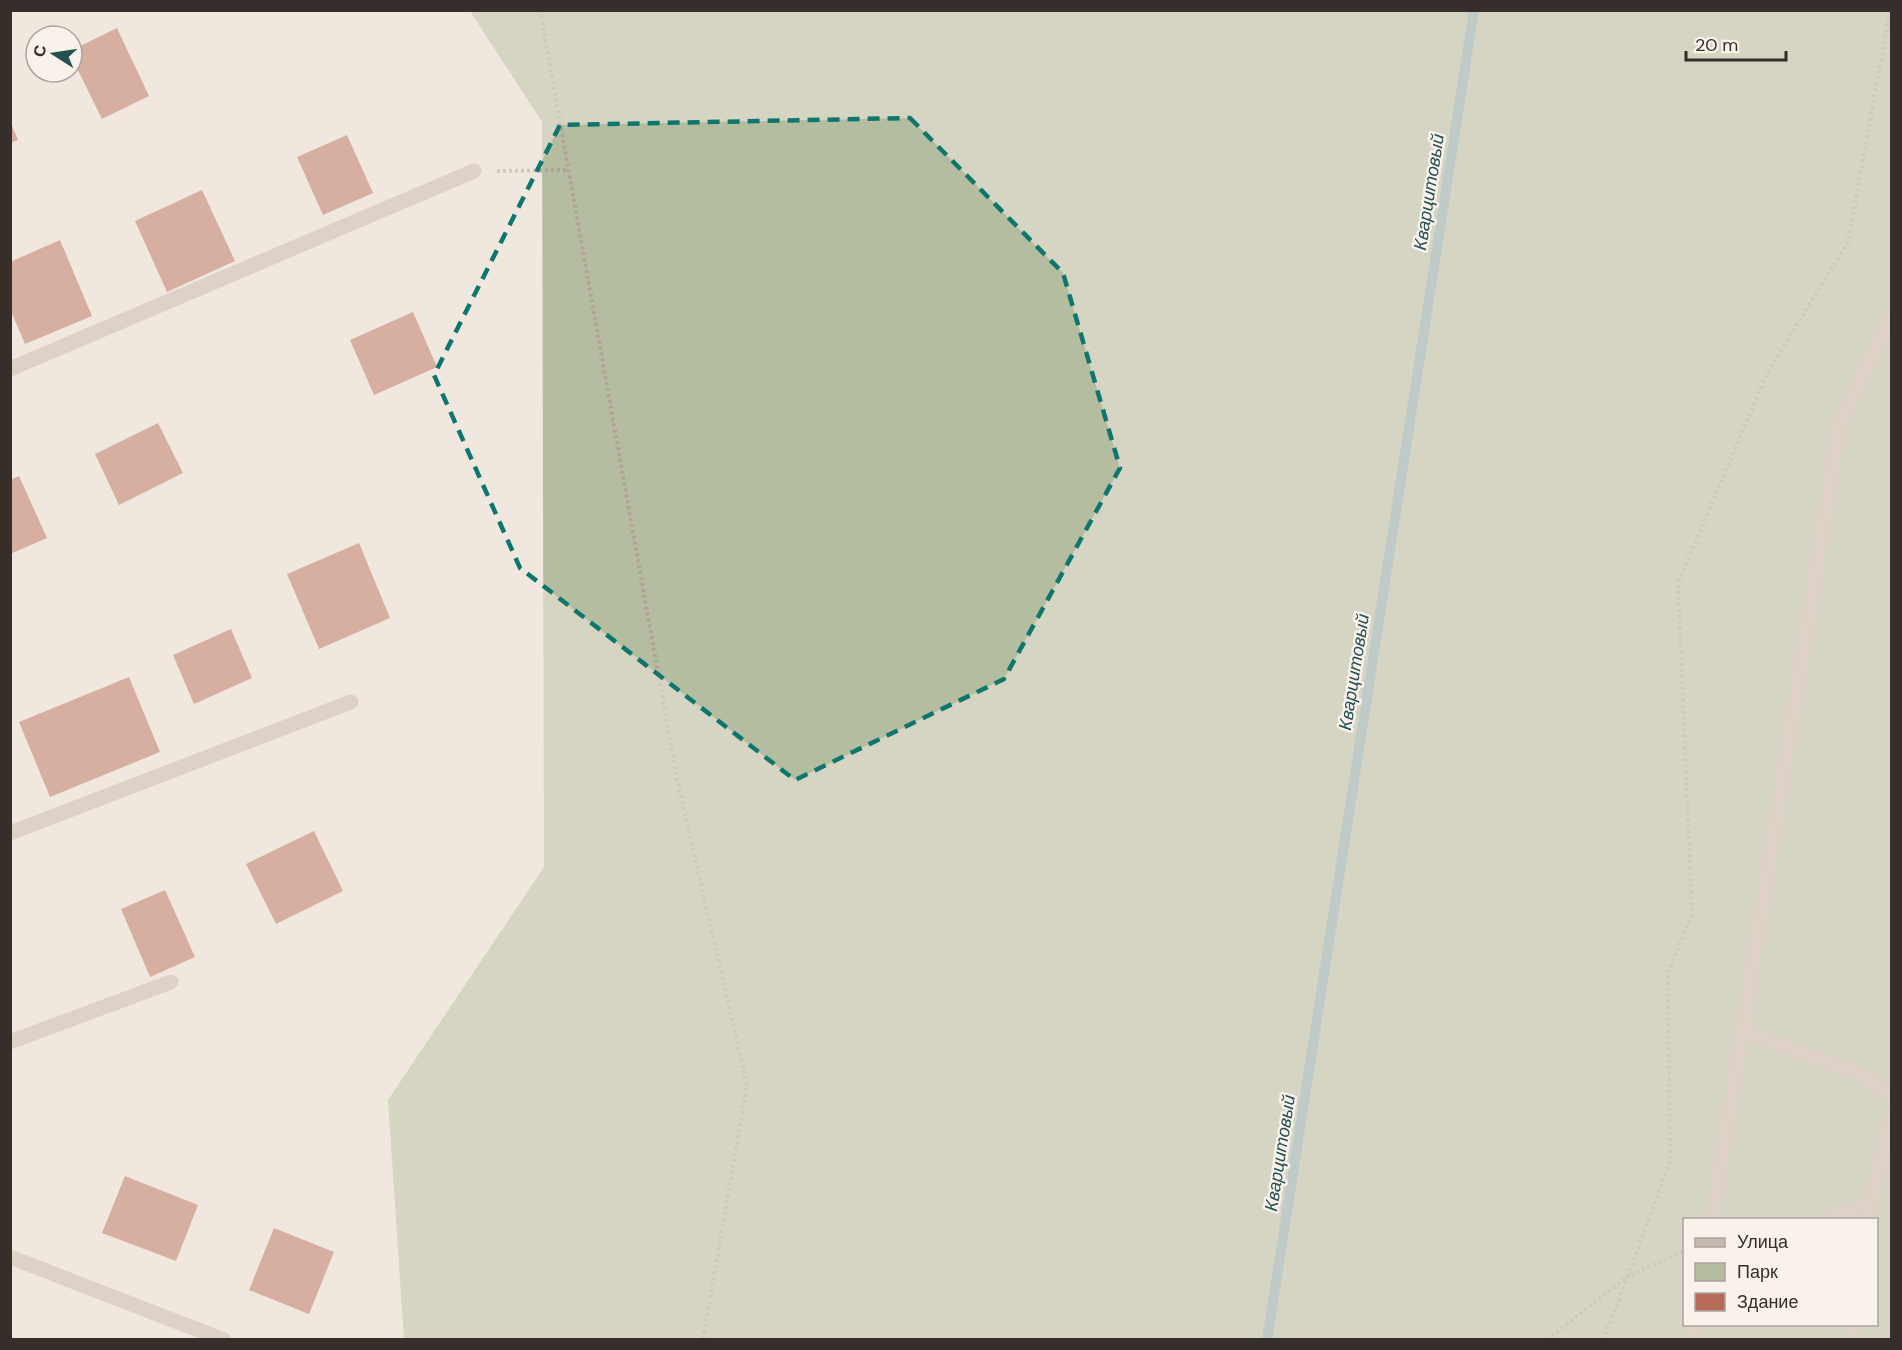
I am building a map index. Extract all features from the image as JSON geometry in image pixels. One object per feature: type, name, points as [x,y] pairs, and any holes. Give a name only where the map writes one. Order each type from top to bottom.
[{"type":"street","points":[[10,369],[474,171]]},
{"type":"street","points":[[1712,1218],[1840,422],[1892,314]]},
{"type":"street","points":[[10,833],[351,702]]},
{"type":"street","points":[[10,1042],[171,982]]},
{"type":"street","points":[[1742,1031],[1858,1073],[1892,1096]]},
{"type":"street","points":[[1867,1218],[1892,1112]]},
{"type":"street","points":[[1829,1218],[1869,1203]]},
{"type":"street","points":[[10,1257],[224,1340]]},
{"type":"path","points":[[540,10],[677,779],[747,1084],[703,1340]]},
{"type":"path","points":[[1603,1340],[1671,1161],[1668,973],[1692,914],[1678,583],[1767,374],[1848,242],[1890,10]]},
{"type":"path","points":[[474,171],[568,170]]},
{"type":"path","points":[[1547,1340],[1628,1276],[1683,1251]]},
{"type":"highlighted area","points":[[910,118],[1063,273],[1120,468],[1004,679],[795,780],[520,568],[434,375],[560,125]]},
{"type":"green space","points":[[470,11],[1891,11],[1891,1339],[404,1339],[388,1100],[544,867],[542,122]]},
{"type":"building","points":[[117,28],[149,96],[102,119],[84,82],[84,44]]},
{"type":"building","points":[[10,121],[18,140],[10,143]]},
{"type":"building","points":[[347,135],[373,193],[323,215],[297,157]]},
{"type":"building","points":[[202,190],[235,261],[167,292],[135,221]]},
{"type":"building","points":[[60,240],[92,316],[25,344],[10,309],[10,262]]},
{"type":"building","points":[[413,312],[437,367],[374,395],[350,340]]},
{"type":"building","points":[[158,423],[183,473],[119,505],[95,454]]},
{"type":"building","points":[[19,476],[47,538],[10,554],[10,480]]},
{"type":"building","points":[[359,543],[390,618],[319,649],[287,574]]},
{"type":"building","points":[[231,629],[252,678],[194,704],[173,655]]},
{"type":"building","points":[[129,677],[160,752],[50,797],[19,722]]},
{"type":"building","points":[[314,831],[343,891],[276,924],[246,864]]},
{"type":"building","points":[[165,890],[195,957],[150,977],[121,909]]},
{"type":"building","points":[[125,1176],[198,1205],[176,1261],[102,1233]]},
{"type":"building","points":[[274,1228],[334,1252],[309,1314],[249,1290]]},
{"type":"waterway","name":"Кварцитовый","points":[[1267,1340],[1474,10]]}]
